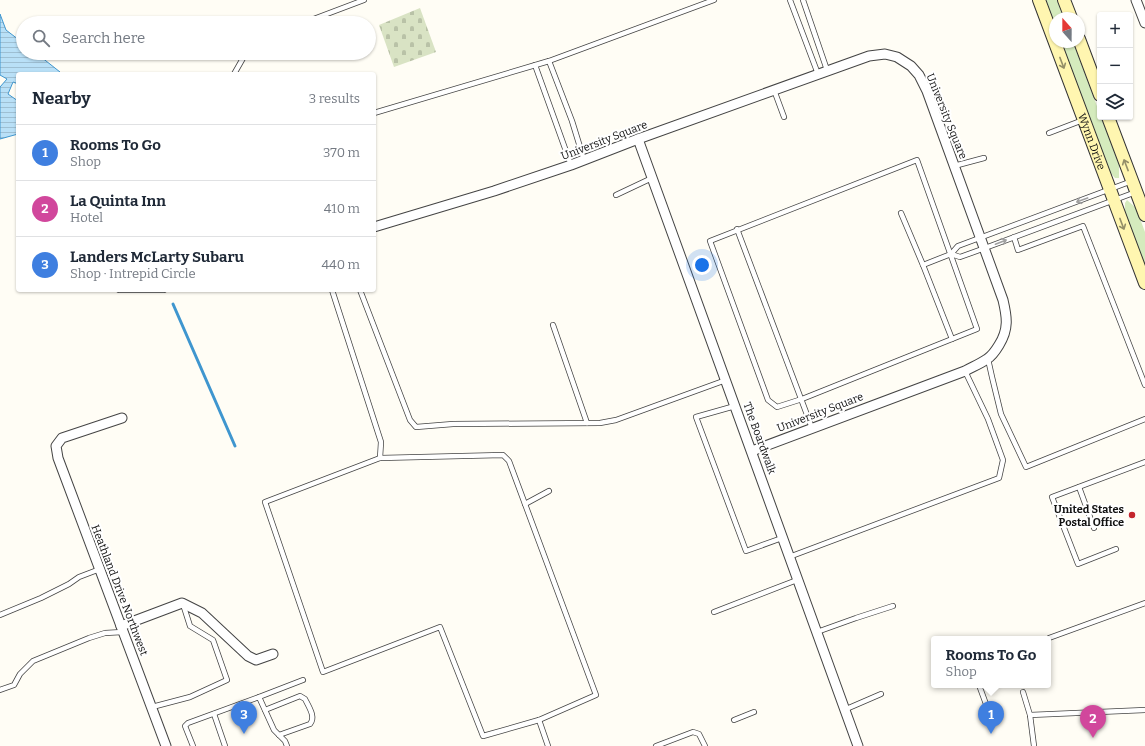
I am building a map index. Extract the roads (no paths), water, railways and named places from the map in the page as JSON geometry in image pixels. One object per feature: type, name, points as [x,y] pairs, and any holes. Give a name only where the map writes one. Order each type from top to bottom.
[{"type":"street","name":"Wynn Drive","points":[[1039,0],[1145,283]]},
{"type":"street","points":[[1064,0],[1069,12]]},
{"type":"street","points":[[1136,0],[1145,22]]},
{"type":"street","points":[[1082,48],[1097,87]]},
{"type":"street","name":"University Square","points":[[376,226],[494,191],[571,165],[638,139],[869,56],[884,54],[897,57],[911,66],[919,75],[927,91],[1003,300],[1007,317],[1007,327],[1004,337],[988,358],[965,370],[752,451]]},
{"type":"street","points":[[1109,120],[1145,215]]},
{"type":"street","name":"The Boardwalk","points":[[638,139],[752,451],[788,557],[858,746]]},
{"type":"street","name":"Heathland Drive Northwest","points":[[122,418],[62,438],[56,446],[58,458],[166,746]]},
{"type":"street","points":[[122,629],[182,603],[202,613],[248,656],[256,660],[273,654]]},
{"type":"lane","points":[[322,16],[364,0]]},
{"type":"lane","points":[[376,112],[549,61],[714,0]]},
{"type":"lane","points":[[790,0],[818,74]]},
{"type":"lane","points":[[803,0],[828,70]]},
{"type":"lane","points":[[235,72],[242,60]]},
{"type":"lane","points":[[549,61],[572,121],[584,160]]},
{"type":"lane","points":[[535,65],[571,165]]},
{"type":"lane","points":[[774,90],[784,117]]},
{"type":"lane","points":[[1050,133],[1084,120]]},
{"type":"lane","points":[[954,166],[984,158]]},
{"type":"lane","points":[[917,160],[977,329],[777,408],[768,400],[710,241],[737,229],[917,160]]},
{"type":"lane","points":[[616,195],[652,178]]},
{"type":"lane","points":[[951,254],[960,257],[1014,238],[1134,186]]},
{"type":"lane","points":[[923,265],[951,254],[958,246],[981,237],[1112,195],[1134,186]]},
{"type":"lane","points":[[901,213],[952,339]]},
{"type":"lane","points":[[1014,238],[1018,250],[1083,226],[1145,385]]},
{"type":"lane","points":[[737,229],[812,428]]},
{"type":"lane","points":[[333,292],[381,442],[380,458]]},
{"type":"lane","points":[[361,292],[410,420],[416,427],[452,424],[600,423],[616,420],[726,380]]},
{"type":"lane","points":[[552,325],[587,423]]},
{"type":"lane","points":[[988,358],[1001,414],[1026,467],[1145,419]]},
{"type":"lane","points":[[788,557],[999,478],[1003,460],[988,419],[965,370]]},
{"type":"lane","points":[[735,406],[696,417],[746,551],[782,538]]},
{"type":"lane","points":[[503,455],[509,461],[525,504],[596,695],[539,720],[483,736],[440,627],[323,672],[265,502],[380,458],[503,455]]},
{"type":"lane","points":[[1116,549],[1078,564],[1052,497],[1145,462]]},
{"type":"lane","points":[[1079,487],[1094,528]]},
{"type":"lane","points":[[525,504],[549,491]]},
{"type":"lane","points":[[0,615],[41,598],[69,584],[79,577],[100,569]]},
{"type":"lane","points":[[714,612],[797,580]]},
{"type":"lane","points":[[152,707],[190,697],[227,680],[212,640],[190,626],[182,603]]},
{"type":"lane","points":[[1051,637],[1145,603]]},
{"type":"lane","points":[[816,632],[893,606]]},
{"type":"lane","points":[[0,690],[14,685],[20,674],[33,661],[88,638],[122,629]]},
{"type":"lane","points":[[193,746],[185,726],[188,723],[303,680]]},
{"type":"lane","points":[[980,688],[990,715]]},
{"type":"lane","points":[[1023,692],[1030,715],[1034,746]]},
{"type":"lane","points":[[844,710],[881,694]]},
{"type":"lane","points":[[265,710],[300,696],[305,699],[313,717],[313,721],[310,724],[279,735]]},
{"type":"lane","points":[[260,697],[274,730],[285,741],[287,746]]},
{"type":"lane","points":[[1030,715],[1145,710]]},
{"type":"lane","points":[[734,720],[754,712]]},
{"type":"lane","points":[[214,714],[225,746]]},
{"type":"lane","points":[[539,720],[548,746]]},
{"type":"lane","points":[[656,746],[693,732],[699,734],[704,746]]},
{"type":"water","points":[[0,14],[6,30],[16,38],[16,60],[45,60],[60,72],[16,72],[16,83],[13,82],[8,94],[16,100],[16,135],[0,139],[0,87],[7,79],[0,75]]},
{"type":"waterway","points":[[173,304],[235,446]]},
{"type":"place","name":"United States Postal Office","points":[[1132,515]]},
{"type":"place","name":"Landers McLarty Subaru","points":[[244,734]]},
{"type":"place","name":"Rooms To Go","points":[[991,734]]},
{"type":"place","name":"La Quinta Inn","points":[[1093,738]]}]
